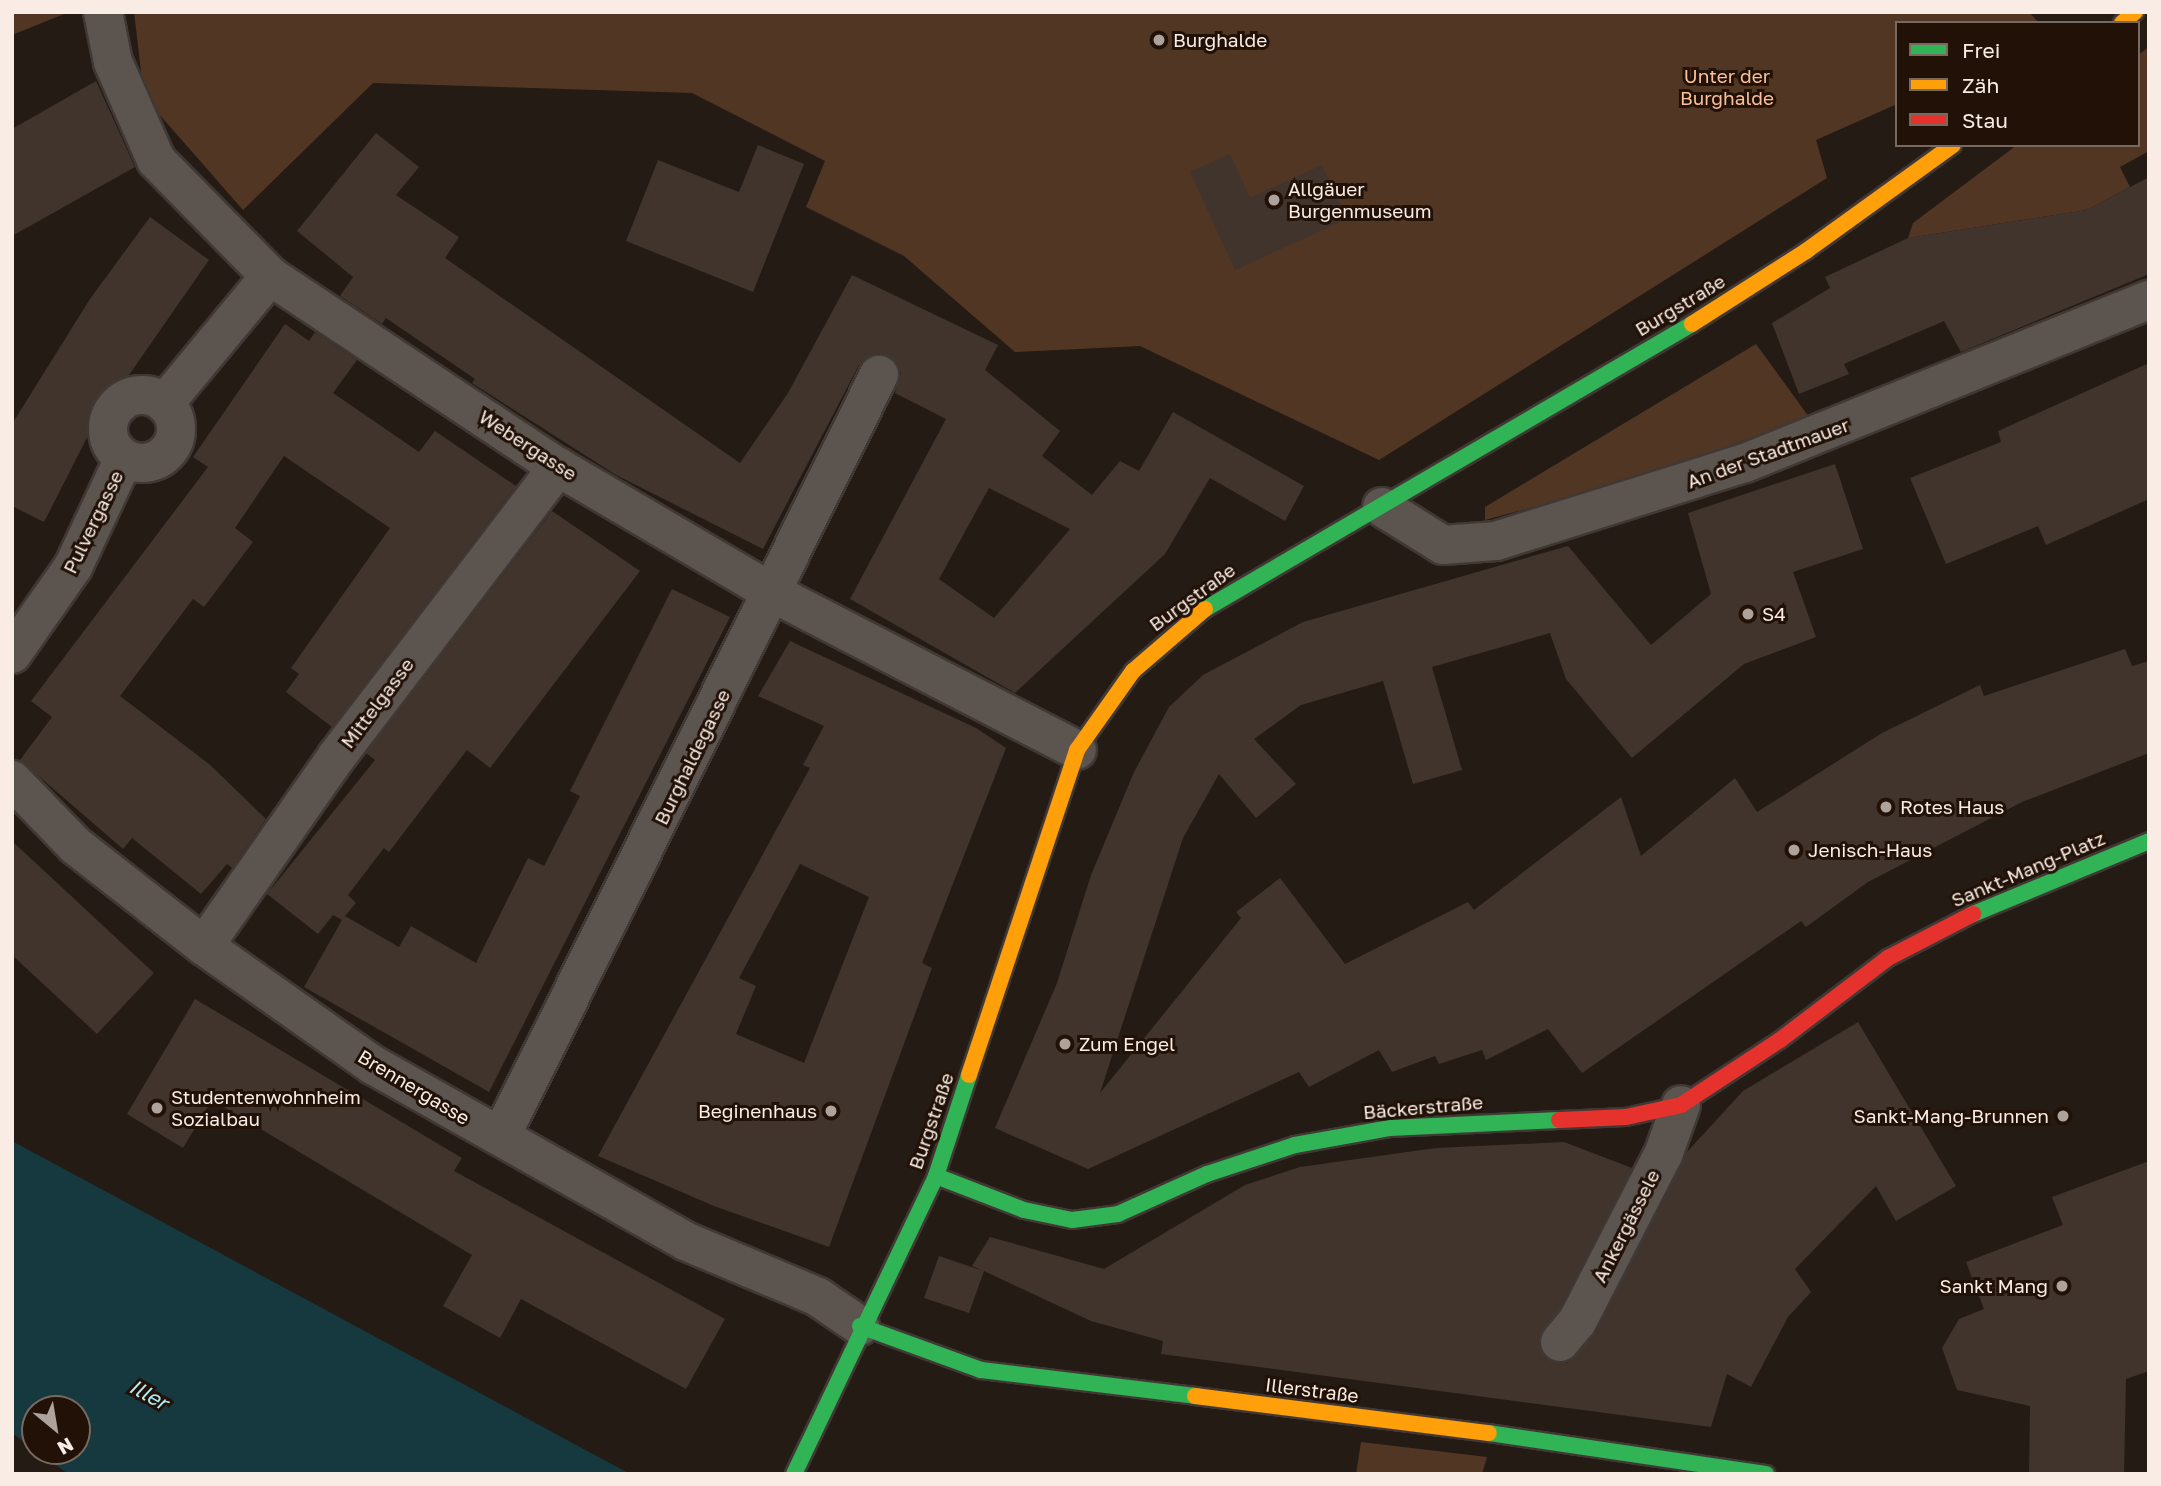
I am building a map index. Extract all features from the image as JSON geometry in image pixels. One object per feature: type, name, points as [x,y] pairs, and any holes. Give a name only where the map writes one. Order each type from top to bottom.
[{"type":"street","name":"Webergasse","points":[[103,12],[113,62],[156,160],[270,276],[558,467],[773,593],[1077,751]]},
{"type":"street","name":"Burgstraße","points":[[794,1474],[860,1326],[936,1176],[1077,751],[1133,671],[1172,633],[1222,596],[1382,508],[1806,251],[1950,147]]},
{"type":"street","points":[[164,403],[270,276]]},
{"type":"street","name":"An der Stadtmauer","points":[[1382,508],[1443,545],[1496,541],[1745,463],[2149,300]]},
{"type":"street","name":"Burghaldegasse","points":[[501,1136],[879,375]]},
{"type":"street","name":"Pulvergasse","points":[[144,395],[164,403],[175,421],[168,451],[152,462],[124,458],[110,442],[114,408],[144,395]]},
{"type":"street","name":"Pulvergasse","points":[[12,654],[73,567],[124,458]]},
{"type":"street","name":"Mittelgasse","points":[[204,946],[337,756],[558,467]]},
{"type":"street","name":"Brennergasse","points":[[12,780],[76,846],[204,946],[373,1065],[685,1241],[818,1297],[860,1326]]},
{"type":"street","name":"Sankt-Mang-Platz","points":[[1888,958],[1997,902],[2149,841]]},
{"type":"street","name":"Bäckerstraße","points":[[936,1176],[1024,1210],[1072,1220],[1118,1214],[1207,1174],[1295,1144],[1390,1128],[1626,1117],[1681,1105],[1780,1041],[1888,958]]},
{"type":"street","name":"Ankergässele","points":[[1560,1342],[1577,1322],[1663,1155],[1681,1105]]},
{"type":"street","name":"Illerstraße","points":[[860,1326],[981,1370],[1491,1433],[1766,1474]]},
{"type":"green space","points":[[12,12],[69,12],[12,35]]},
{"type":"green space","name":"Unter der Burghalde","points":[[134,12],[2029,12],[2037,21],[1895,21],[1895,105],[1816,140],[1827,178],[1379,460],[1140,346],[1015,352],[904,256],[806,207],[825,161],[692,93],[373,83],[243,210],[144,97]]},
{"type":"green space","points":[[2149,47],[2149,151],[2120,167],[2130,187],[2087,210],[1908,238],[1913,223],[2014,147],[2140,147],[2140,54]]},
{"type":"green space","points":[[1756,344],[1809,417],[1631,481],[1485,520],[1485,507]]},
{"type":"green space","points":[[1361,1442],[1487,1457],[1482,1474],[1356,1474]]},
{"type":"water","name":"Iller","points":[[12,1141],[630,1474],[68,1474],[56,1465],[91,1465],[91,1395],[21,1395],[21,1440],[12,1433]]},
{"type":"building","points":[[96,81],[135,167],[12,236],[12,129]]},
{"type":"building","points":[[376,133],[419,167],[396,195],[459,237],[445,258],[740,463],[788,393],[852,275],[998,345],[985,370],[1060,431],[1042,456],[1092,495],[1120,461],[1139,471],[1173,412],[1304,486],[1285,521],[1210,478],[1165,554],[1015,693],[850,599],[946,419],[895,393],[901,373],[889,356],[877,353],[859,365],[763,549],[616,475],[472,383],[475,379],[386,318],[382,324],[340,296],[353,277],[297,231]],"holes":[[[989,488],[1070,529],[994,618],[939,579]]]},
{"type":"building","points":[[758,145],[804,164],[753,292],[626,241],[658,160],[739,192]]},
{"type":"building","points":[[1230,154],[1250,198],[1322,165],[1347,219],[1235,270],[1190,172]]},
{"type":"building","points":[[2149,177],[2149,274],[1961,352],[1944,321],[1844,364],[1849,374],[1799,394],[1772,323],[1830,288],[1825,277],[1908,238],[2087,210]]},
{"type":"building","points":[[150,217],[209,260],[92,428],[44,522],[12,506],[12,424],[90,299]]},
{"type":"building","points":[[285,324],[309,341],[315,332],[357,360],[333,393],[419,452],[435,431],[516,486],[332,727],[286,692],[299,674],[291,668],[390,528],[284,456],[235,528],[253,542],[204,607],[193,599],[120,696],[209,764],[266,819],[232,868],[227,864],[201,894],[132,838],[123,849],[20,760],[52,717],[31,701],[208,467],[193,457]]},
{"type":"building","points":[[2149,363],[2149,499],[2046,545],[2038,526],[1946,564],[1910,478],[2001,442],[1998,431]]},
{"type":"building","points":[[1835,464],[1863,549],[1793,572],[1816,637],[1744,664],[1632,758],[1566,679],[1550,633],[1432,667],[1462,770],[1413,784],[1383,681],[1301,705],[1254,739],[1296,784],[1256,818],[1219,774],[1183,838],[1100,1093],[1241,918],[1236,912],[1280,878],[1345,964],[1468,902],[1474,910],[1621,797],[1641,856],[1735,778],[1757,812],[1882,733],[1980,685],[1984,696],[2125,649],[2132,666],[2149,661],[2149,753],[2022,802],[1868,882],[1806,927],[1801,921],[1582,1073],[1548,1029],[1486,1060],[1482,1050],[1439,1064],[1435,1056],[1392,1072],[1379,1050],[1309,1087],[1299,1072],[1088,1169],[995,1128],[1057,983],[1091,875],[1134,772],[1169,707],[1203,675],[1303,622],[1568,546],[1651,645],[1711,594],[1688,513]]},
{"type":"building","points":[[552,511],[640,571],[490,768],[467,750],[389,852],[384,848],[348,895],[356,903],[345,916],[399,947],[411,926],[476,963],[528,858],[544,866],[580,796],[570,791],[672,589],[730,617],[489,1092],[304,987],[342,920],[333,915],[318,934],[267,894],[375,760],[366,753]]},
{"type":"building","points":[[790,641],[976,728],[1006,748],[922,963],[932,968],[829,1247],[714,1206],[598,1156],[810,768],[803,765],[824,726],[758,696]],"holes":[[[800,864],[869,897],[804,1063],[736,1034],[756,986],[739,978]]]},
{"type":"building","points":[[12,841],[154,973],[97,1034],[12,955]]},
{"type":"building","points":[[195,999],[462,1158],[454,1171],[725,1319],[686,1389],[521,1299],[500,1338],[443,1306],[472,1255],[212,1100],[183,1148],[127,1114]]},
{"type":"building","points":[[1858,1022],[1956,1186],[1896,1221],[1876,1186],[1795,1269],[1811,1292],[1788,1317],[1751,1387],[1727,1374],[1711,1427],[1161,1354],[1163,1341],[1091,1321],[984,1271],[969,1313],[924,1298],[939,1256],[983,1271],[972,1266],[990,1237],[1104,1269],[1245,1185],[1300,1167],[1436,1148],[1564,1142],[1632,1168],[1559,1310],[1539,1337],[1545,1358],[1567,1363],[1596,1332],[1687,1152],[1743,1091]]},
{"type":"building","name":"Sankt Mang","points":[[2149,1161],[2149,1371],[2126,1379],[2124,1474],[2029,1474],[2030,1406],[1957,1390],[1942,1348],[1959,1319],[1984,1309],[1966,1262],[2063,1225],[2052,1197]]},
{"type":"traffic: fast","points":[[1205,609],[1692,324]]},
{"type":"traffic: fast","points":[[1973,914],[2149,841]]},
{"type":"traffic: fast","points":[[794,1474],[936,1176],[969,1075]]},
{"type":"traffic: fast","points":[[936,1176],[1024,1210],[1072,1220],[1118,1214],[1207,1174],[1295,1145],[1390,1128],[1559,1120]]},
{"type":"traffic: fast","points":[[860,1326],[981,1370],[1195,1396]]},
{"type":"traffic: fast","points":[[1489,1433],[1766,1474]]},
{"type":"traffic: slow","points":[[2124,21],[2135,12]]},
{"type":"traffic: slow","points":[[1692,324],[1806,251],[1950,147]]},
{"type":"traffic: slow","points":[[969,1075],[1077,750],[1133,671],[1205,609]]},
{"type":"traffic: slow","points":[[1195,1396],[1489,1433]]},
{"type":"traffic: jam","points":[[1559,1120],[1626,1117],[1681,1105],[1780,1040],[1888,958],[1973,914]]},
{"type":"place","name":"Burghalde","points":[[1159,40]]},
{"type":"place","name":"Allgäuer Burgenmuseum","points":[[1274,200]]},
{"type":"place","name":"S4","points":[[1748,614]]},
{"type":"place","name":"Rotes Haus","points":[[1886,807]]},
{"type":"place","name":"Jenisch-Haus","points":[[1794,850]]},
{"type":"place","name":"Zum Engel","points":[[1065,1044]]},
{"type":"place","name":"Studentenwohnheim Sozialbau","points":[[157,1108]]},
{"type":"place","name":"Beginenhaus","points":[[831,1111]]},
{"type":"place","name":"Sankt-Mang-Brunnen","points":[[2063,1116]]},
{"type":"place","name":"Sankt Mang","points":[[2062,1286]]}]
